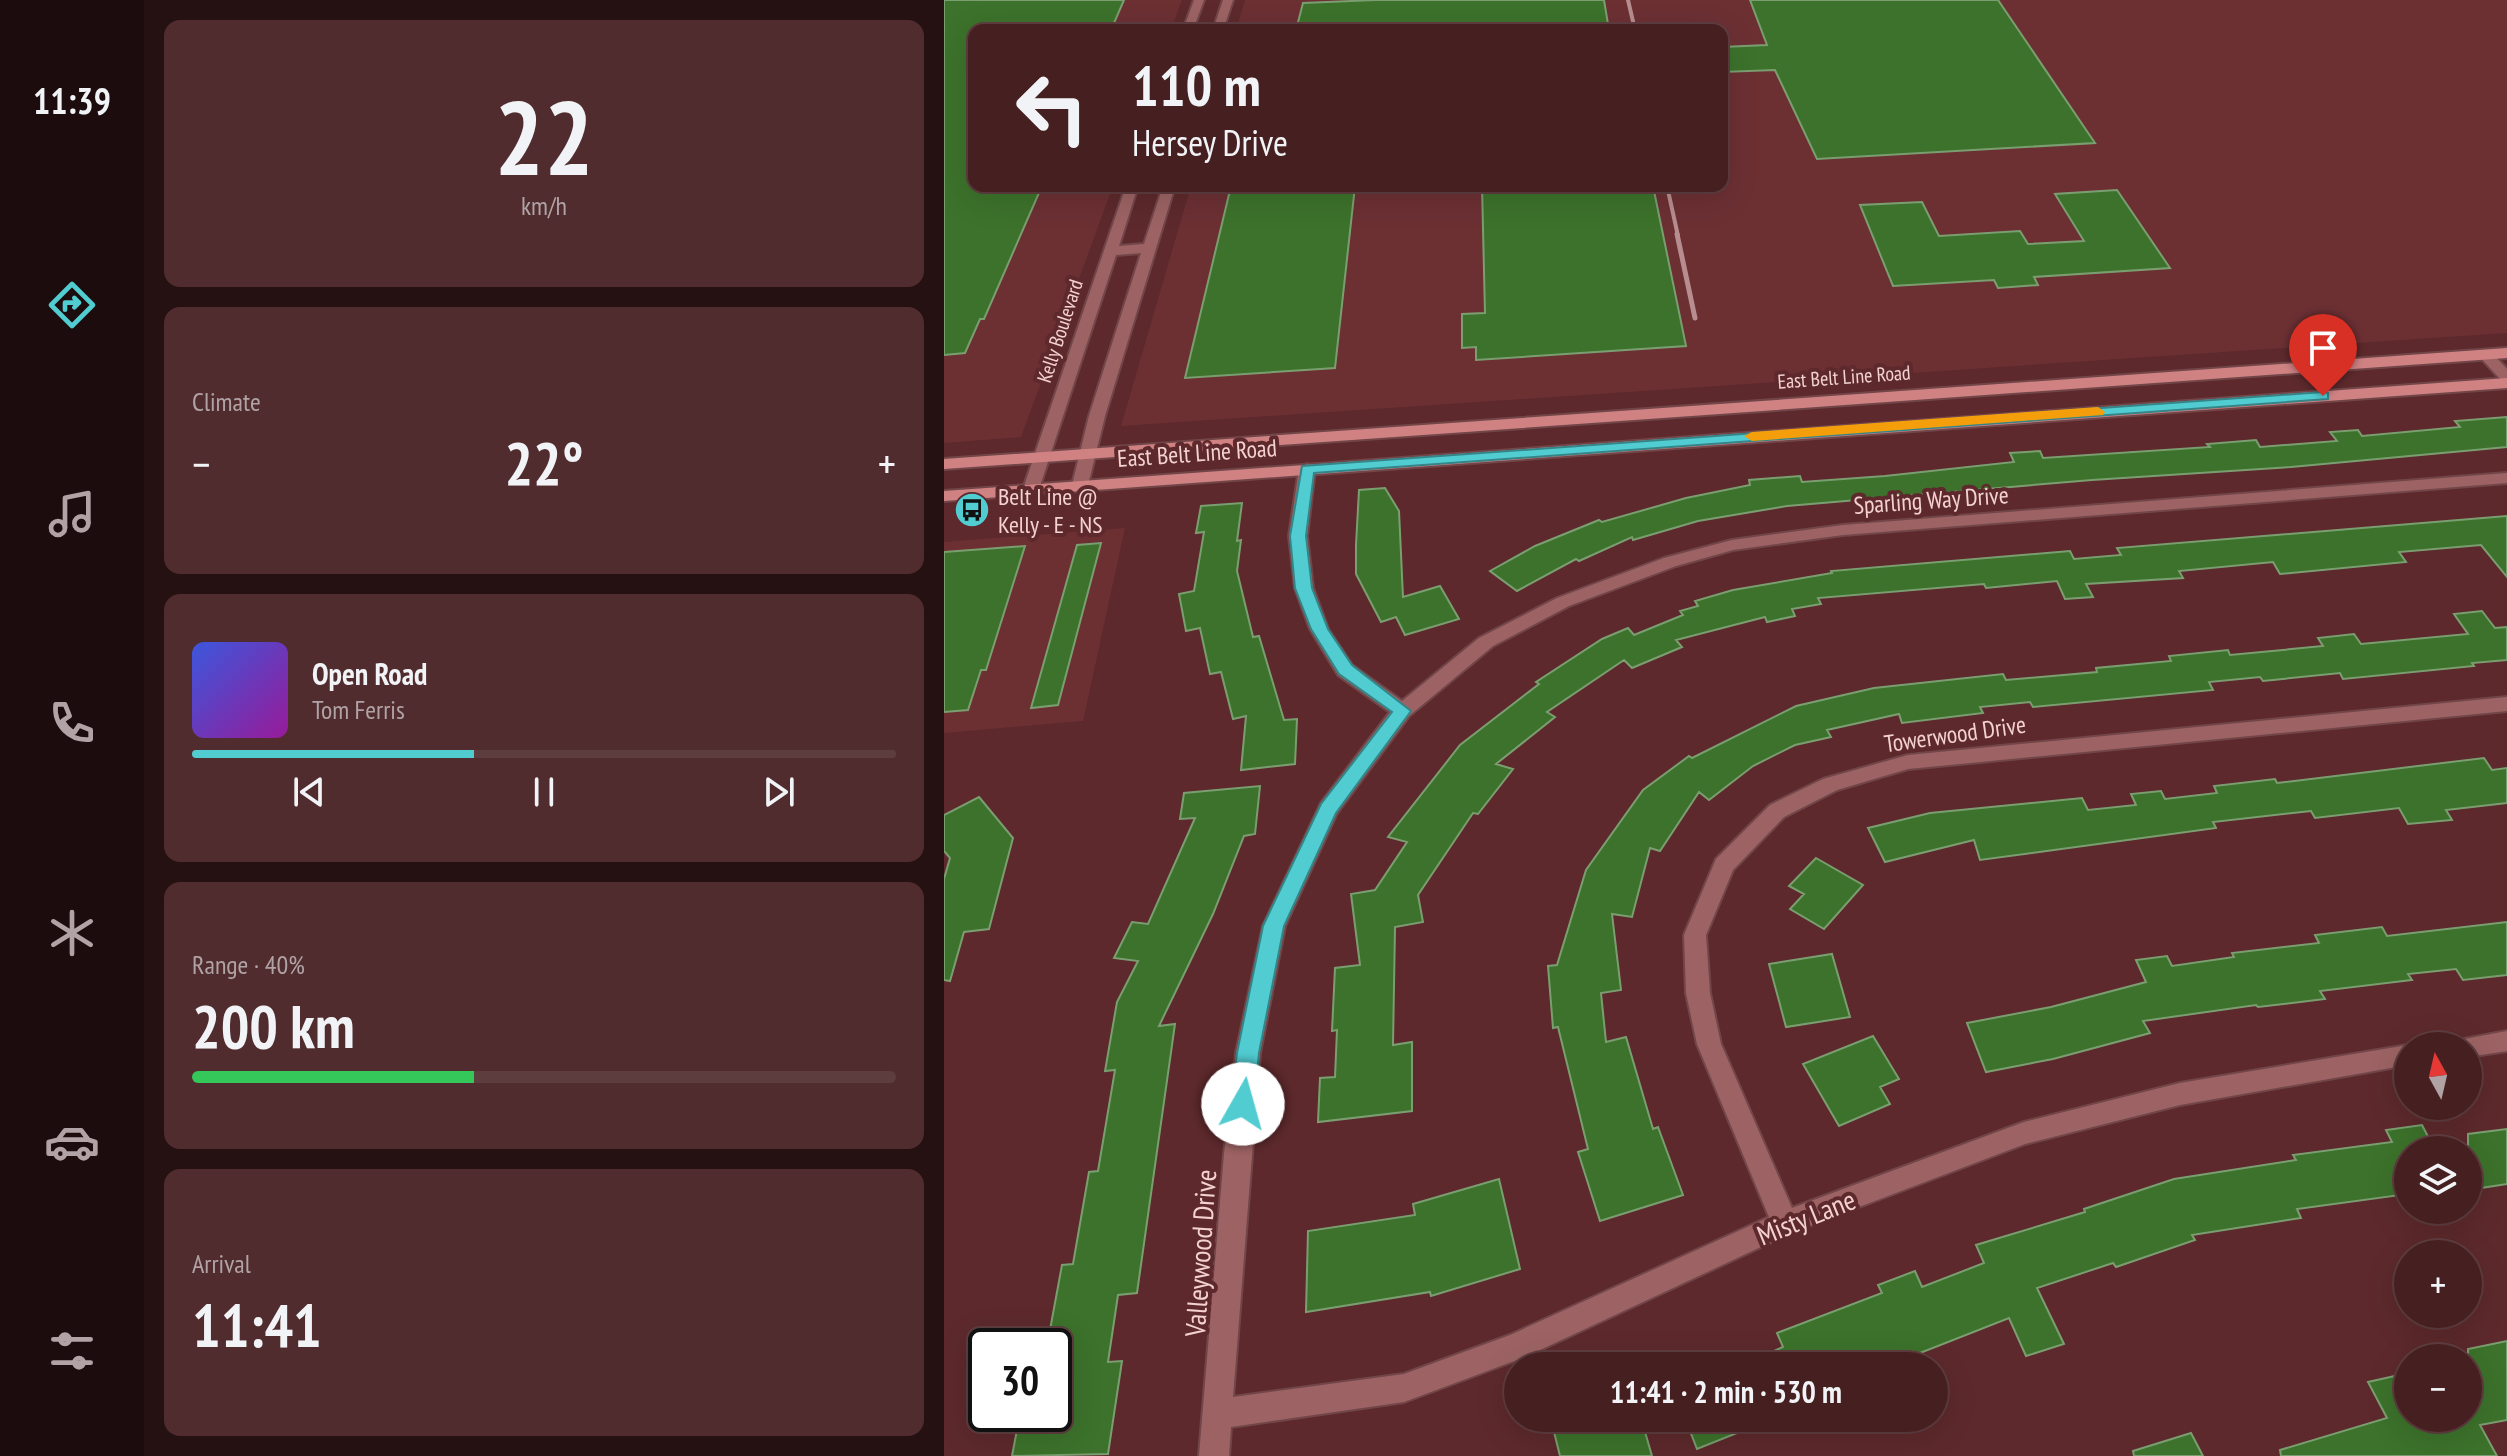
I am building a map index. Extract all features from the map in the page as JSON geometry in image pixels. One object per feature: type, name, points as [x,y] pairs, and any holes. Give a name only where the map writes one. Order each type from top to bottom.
[{"type":"main road","name":"East Belt Line Road","points":[[944,464],[2507,353]]},
{"type":"main road","name":"East Belt Line Road","points":[[944,496],[2507,380]]},
{"type":"main road","points":[[1793,402],[1802,433]]},
{"type":"street","points":[[1190,24],[1199,0]]},
{"type":"street","points":[[1220,24],[1228,0]]},
{"type":"street","name":"Kelly Boulevard","points":[[1031,489],[1130,192]]},
{"type":"street","points":[[1080,485],[1167,192]]},
{"type":"street","points":[[1109,251],[1149,248]]},
{"type":"street","points":[[2486,355],[2507,380]]},
{"type":"street","points":[[1307,469],[1298,536],[1304,588],[1319,629],[1345,670],[1402,711]]},
{"type":"street","name":"Sparling Way Drive","points":[[1402,711],[1486,642],[1563,602],[1670,562],[1732,545],[1843,530],[2507,478]]},
{"type":"street","name":"Towerwood Drive","points":[[1785,1223],[1709,1044],[1698,993],[1695,935],[1724,865],[1777,811],[1830,784],[1908,762],[2507,704]]},
{"type":"street","name":"Valleywood Drive","points":[[1214,1456],[1238,1140],[1248,1053],[1274,926],[1328,809],[1402,711]]},
{"type":"street","points":[[2482,1045],[2507,1041]]},
{"type":"street","name":"Misty Lane","points":[[1218,1414],[1404,1388],[1515,1347],[1785,1223],[2024,1133],[2180,1094],[2394,1057]]},
{"type":"shaded area","points":[[944,0],[1182,0],[1173,24],[968,24],[968,192],[1111,192],[1021,437],[944,443]]},
{"type":"shaded area","points":[[1245,0],[2507,0],[2507,333],[1121,426],[1189,192],[1728,192],[1728,24],[1238,24]]},
{"type":"shaded area","points":[[1125,528],[1083,721],[944,733],[944,542]]},
{"type":"building","points":[[944,0],[1124,0],[1114,24],[968,24],[968,192],[1039,192],[984,319],[980,319],[965,353],[944,355]]},
{"type":"building","points":[[1604,0],[1608,24],[1298,24],[1303,3]]},
{"type":"building","points":[[1750,0],[1998,0],[2095,143],[1817,159],[1775,70],[1728,72],[1728,47],[1767,45]]},
{"type":"building","points":[[2117,190],[2170,268],[2034,277],[2038,285],[1998,288],[1994,280],[1893,286],[1860,205],[1922,202],[1939,236],[2020,231],[2028,244],[2084,241],[2055,194]]},
{"type":"building","points":[[1230,192],[1354,192],[1335,368],[1185,378]]},
{"type":"building","points":[[1482,192],[1654,192],[1686,346],[1476,360],[1476,347],[1462,348],[1462,314],[1485,313]]},
{"type":"building","points":[[2507,417],[2507,447],[1787,506],[1698,521],[1633,540],[1632,537],[1579,561],[1576,559],[1517,591],[1490,571],[1535,546],[1599,520],[1602,522],[1686,498],[1750,485],[1749,480],[1800,476],[1802,482],[1885,476],[2014,462],[2010,453],[2040,451],[2043,458],[2210,447],[2207,444],[2256,440],[2260,447],[2337,441],[2330,432],[2358,430],[2362,436],[2460,427],[2455,421]]},
{"type":"building","points":[[1385,488],[1399,511],[1403,597],[1440,586],[1459,619],[1405,635],[1396,617],[1381,622],[1356,574],[1356,545],[1359,490]]},
{"type":"building","points":[[1242,503],[1237,571],[1253,637],[1259,636],[1284,720],[1297,719],[1295,764],[1241,770],[1246,716],[1233,719],[1221,672],[1210,674],[1200,628],[1186,631],[1179,594],[1194,591],[1204,532],[1196,533],[1201,506]]},
{"type":"building","points":[[2507,516],[2507,577],[2481,545],[2399,552],[2406,562],[2280,574],[2273,562],[2179,571],[2183,578],[2086,584],[2093,597],[2065,599],[2057,581],[1818,598],[1821,604],[1792,609],[1795,616],[1767,622],[1765,617],[1676,640],[1682,647],[1632,668],[1624,660],[1547,712],[1555,717],[1496,764],[1513,769],[1478,814],[1473,813],[1418,895],[1423,922],[1395,927],[1393,1045],[1412,1042],[1412,1111],[1318,1122],[1320,1078],[1335,1077],[1337,1030],[1332,1031],[1335,968],[1360,965],[1351,894],[1375,890],[1407,842],[1388,837],[1460,745],[1539,684],[1536,682],[1602,639],[1628,628],[1634,635],[1683,615],[1680,611],[1698,606],[1695,601],[1733,590],[1831,571],[2070,551],[2074,559],[2121,555],[2117,548]]},
{"type":"building","points":[[1101,543],[1058,705],[1031,708],[1077,545]]},
{"type":"building","points":[[1025,546],[986,670],[981,670],[968,710],[944,712],[944,552]]},
{"type":"building","points":[[2482,611],[2495,628],[2507,627],[2507,660],[2343,679],[2340,673],[2263,681],[2260,677],[2209,682],[2213,690],[2033,707],[2030,702],[1980,707],[1983,713],[1902,723],[1899,714],[1827,730],[1831,737],[1795,745],[1753,766],[1709,800],[1699,792],[1660,851],[1650,848],[1632,917],[1612,914],[1621,990],[1601,993],[1606,1042],[1626,1037],[1653,1129],[1658,1127],[1683,1195],[1600,1221],[1578,1152],[1588,1149],[1558,1027],[1553,1028],[1548,966],[1557,965],[1586,870],[1643,790],[1689,756],[1692,758],[1796,706],[1874,688],[2003,674],[2006,680],[2097,672],[2096,668],[2171,661],[2169,656],[2228,650],[2230,655],[2323,646],[2318,638],[2354,634],[2361,644],[2468,634],[2454,614]]},
{"type":"building","points":[[2484,758],[2492,770],[2507,768],[2507,803],[2446,810],[2452,820],[2408,824],[2399,808],[2315,818],[2311,811],[2213,822],[2216,828],[1980,860],[1974,840],[1885,862],[1868,828],[1930,813],[2082,798],[2088,810],[2136,805],[2131,794],[2161,791],[2165,799],[2217,793],[2214,786],[2275,779],[2277,783]]},
{"type":"building","points":[[1260,786],[1255,834],[1244,836],[1213,914],[1159,1026],[1175,1024],[1137,1293],[1118,1295],[1108,1362],[1122,1361],[1108,1454],[1012,1456],[1017,1432],[1072,1432],[1072,1328],[1050,1328],[1062,1265],[1073,1264],[1089,1172],[1098,1171],[1115,1070],[1105,1071],[1117,1002],[1138,961],[1114,958],[1132,922],[1148,924],[1195,818],[1180,819],[1184,793]]},
{"type":"building","points":[[979,797],[1013,838],[989,929],[964,932],[950,981],[944,980],[944,879],[950,858],[944,851],[944,815]]},
{"type":"building","points":[[1816,858],[1863,885],[1824,929],[1790,909],[1804,894],[1789,886]]},
{"type":"building","points":[[2507,922],[2507,975],[2463,980],[2456,969],[2408,974],[2412,980],[2320,991],[2325,999],[2143,1021],[2150,1033],[2053,1059],[1986,1072],[1967,1023],[2051,1007],[2146,982],[2136,960],[2167,956],[2172,966],[2234,957],[2232,953],[2319,943],[2315,935],[2382,927],[2387,936]]},
{"type":"building","points":[[1832,954],[1850,1017],[1786,1027],[1769,964]]},
{"type":"building","points":[[1873,1036],[1899,1079],[1880,1087],[1890,1104],[1839,1126],[1803,1064]]},
{"type":"building","points":[[2422,1125],[2428,1136],[2394,1136],[2394,1196],[2297,1209],[2301,1218],[2192,1235],[2195,1240],[2116,1267],[2113,1263],[2037,1288],[2064,1344],[2026,1356],[2009,1318],[1923,1352],[1771,1352],[1783,1347],[1777,1333],[1882,1293],[1878,1285],[1915,1271],[1922,1287],[1984,1263],[1976,1245],[2085,1212],[2084,1209],[2174,1179],[2296,1160],[2293,1155],[2392,1142],[2386,1130]]},
{"type":"building","points":[[2507,1129],[2507,1184],[2482,1188],[2482,1136],[2468,1134]]},
{"type":"building","points":[[1499,1179],[1520,1269],[1431,1296],[1430,1292],[1306,1312],[1308,1231],[1415,1215],[1413,1204]]},
{"type":"building","points":[[2507,1341],[2507,1420],[2482,1425],[2482,1346]]},
{"type":"building","points":[[2394,1376],[2394,1432],[2482,1432],[2482,1429],[2497,1456],[2281,1456],[2280,1450],[2387,1418],[2368,1382]]},
{"type":"building","points":[[1554,1432],[1645,1432],[1652,1456],[1560,1456]]},
{"type":"building","points":[[1690,1432],[1740,1432],[1697,1449]]},
{"type":"building","points":[[2191,1433],[2203,1456],[2134,1456],[2133,1451]]},
{"type":"railway","points":[[1628,0],[1634,24]]},
{"type":"railway","points":[[1668,192],[1678,236]]},
{"type":"railway","points":[[1677,234],[1695,318]]},
{"type":"slow traffic","points":[[1752,436],[2098,412]]},
{"type":"place","name":"Belt Line @ Kelly - E - NS","points":[[972,510]]},
{"type":"route","points":[[1243,1104],[1248,1053],[1274,926],[1328,809],[1402,711],[1345,670],[1319,629],[1304,588],[1298,536],[1307,469],[2323,396]]}]
